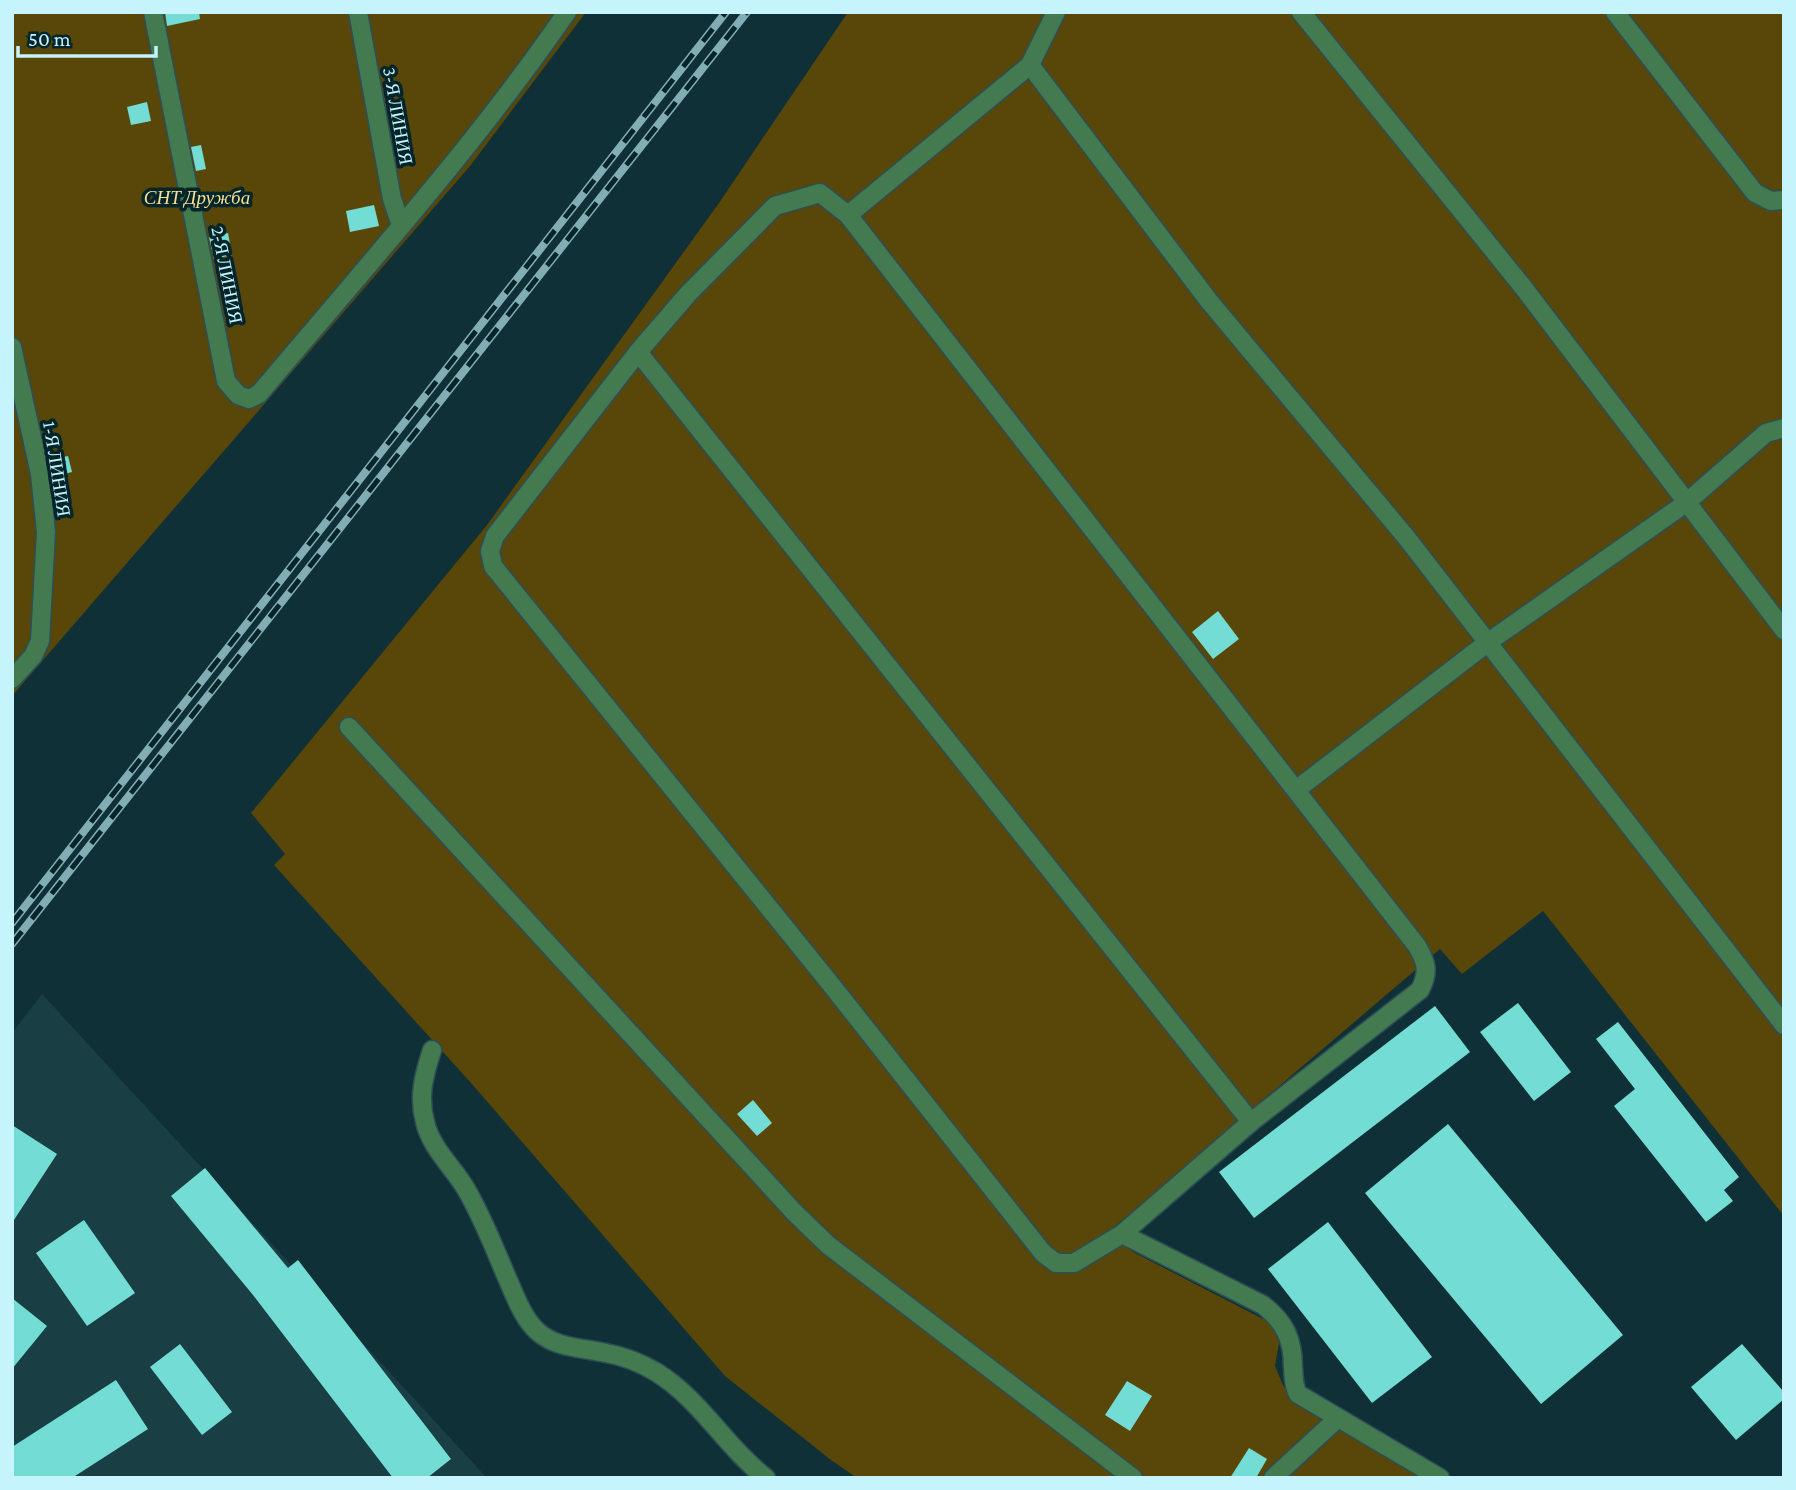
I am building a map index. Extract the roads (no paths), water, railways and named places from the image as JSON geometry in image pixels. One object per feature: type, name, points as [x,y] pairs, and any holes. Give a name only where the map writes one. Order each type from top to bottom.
[{"type":"street","name":"2-Я ЛИНИЯ","points":[[153,12],[226,381],[238,395],[249,399],[259,394],[401,225]]},
{"type":"street","name":"3-Я ЛИНИЯ","points":[[358,12],[392,199],[401,225]]},
{"type":"street","points":[[401,225],[478,134],[568,12]]},
{"type":"street","points":[[848,215],[1030,65],[1056,12]]},
{"type":"street","points":[[1301,12],[1523,287],[1784,630]]},
{"type":"street","points":[[1615,12],[1755,193],[1771,201],[1784,200]]},
{"type":"street","points":[[1030,65],[1209,301],[1406,537],[1784,1025]]},
{"type":"street","points":[[820,193],[848,215],[1417,946],[1426,963],[1427,976],[1420,990],[1251,1122],[1122,1234],[1074,1263],[1056,1263],[1043,1253],[833,987],[493,566],[490,551],[495,536],[638,352],[688,294],[775,206],[820,193]]},
{"type":"street","name":"1-Я ЛИНИЯ","points":[[12,347],[40,474],[46,532],[40,641],[33,656],[12,680]]},
{"type":"street","points":[[638,352],[1251,1122]]},
{"type":"street","points":[[1296,790],[1487,643],[1686,503],[1766,433],[1784,428]]},
{"type":"street","points":[[349,727],[785,1202],[828,1245],[1133,1478]]},
{"type":"street","points":[[432,1049],[423,1078],[421,1097],[425,1124],[433,1143],[467,1190],[520,1308],[534,1328],[548,1340],[570,1348],[607,1353],[654,1371],[688,1395],[746,1463],[766,1478]]},
{"type":"street","points":[[1122,1234],[1263,1305],[1278,1317],[1289,1335],[1293,1352],[1294,1387],[1298,1394],[1440,1478]]},
{"type":"street","points":[[1273,1478],[1337,1419]]},
{"type":"railway","points":[[12,923],[726,12]]},
{"type":"railway","points":[[12,944],[747,12]]},
{"type":"park label","name":"СНТ Дружба","points":[[197,197]]}]
